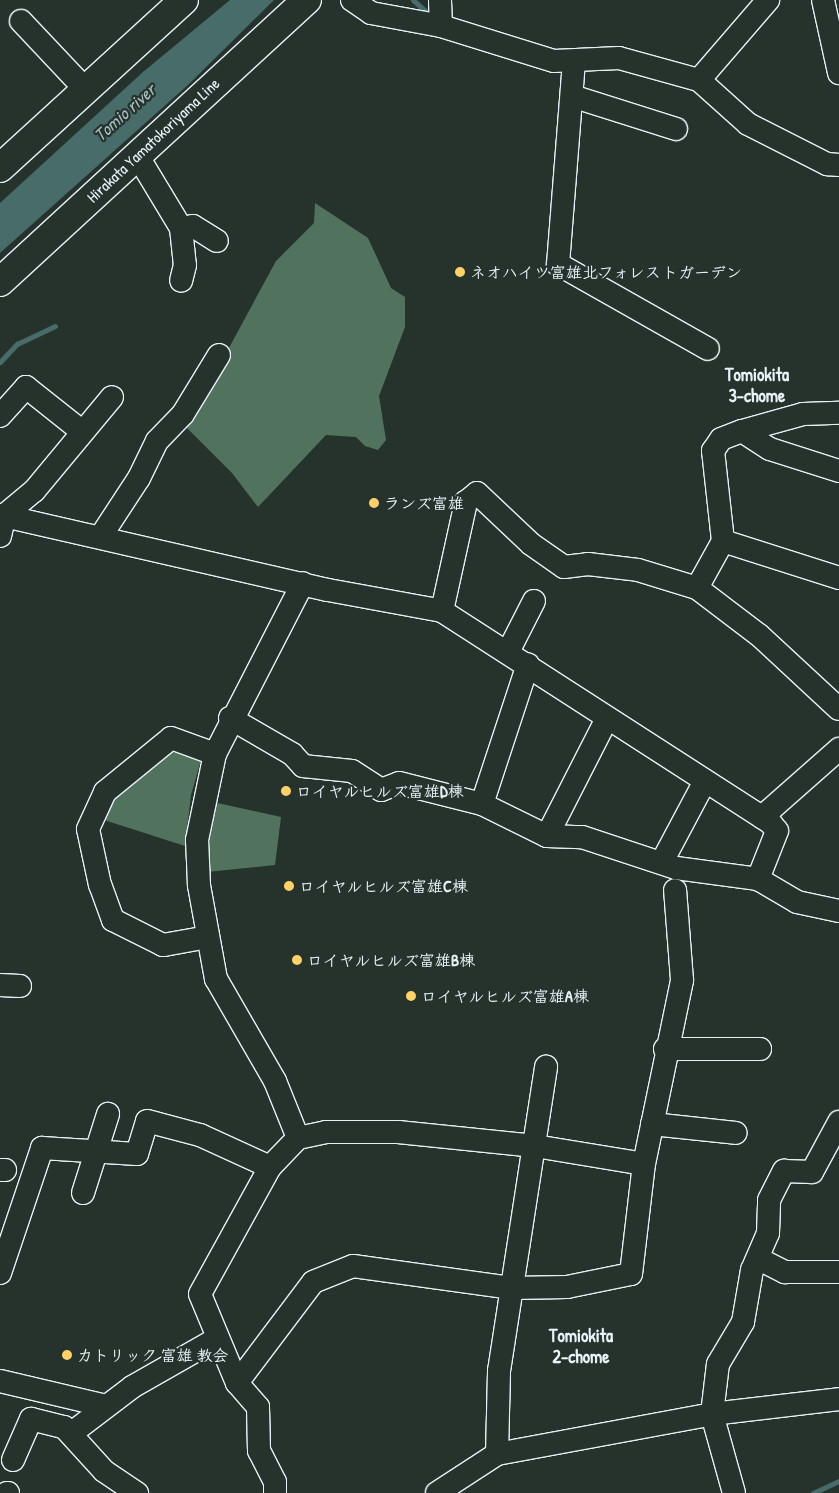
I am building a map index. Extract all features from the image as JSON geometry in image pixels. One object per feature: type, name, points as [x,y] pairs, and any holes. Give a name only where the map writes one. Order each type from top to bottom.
[{"type":"main road","points":[[0,168],[184,0]]},
{"type":"main road","name":"Hirakata Yamatokoriyama Line","points":[[0,282],[136,155],[307,0]]},
{"type":"street","points":[[352,0],[371,13],[441,26],[554,61],[619,58],[699,80],[748,124],[827,164],[839,165]]},
{"type":"street","points":[[440,0],[441,26]]},
{"type":"street","points":[[699,80],[768,0]]},
{"type":"street","points":[[823,0],[839,73]]},
{"type":"street","points":[[21,21],[86,90]]},
{"type":"street","points":[[574,61],[558,264],[708,349]]},
{"type":"street","points":[[572,96],[676,129]]},
{"type":"street","points":[[136,155],[181,228],[185,264],[181,281]]},
{"type":"street","points":[[181,228],[193,226],[217,241]]},
{"type":"street","points":[[101,536],[139,478],[156,441],[183,414],[219,355]]},
{"type":"street","points":[[0,416],[26,387],[80,430]]},
{"type":"street","points":[[2,522],[34,491],[80,430],[112,397]]},
{"type":"street","points":[[697,588],[723,541],[713,451],[722,439],[742,431],[803,414],[839,413]]},
{"type":"street","points":[[742,431],[770,449],[839,472]]},
{"type":"street","points":[[442,611],[466,502],[477,493],[531,544],[564,567],[588,564],[638,570],[697,588],[759,635],[839,709]]},
{"type":"street","points":[[2,522],[101,536],[303,583],[442,611],[508,650],[608,718],[673,756],[704,781],[762,817],[777,831],[758,879]]},
{"type":"street","points":[[723,541],[839,578]]},
{"type":"street","points":[[298,1138],[274,1081],[216,979],[208,937],[196,840],[214,754],[230,718],[303,583]]},
{"type":"street","points":[[508,650],[534,602]]},
{"type":"street","points":[[482,804],[528,664]]},
{"type":"street","points":[[230,718],[292,754],[303,766],[352,770],[381,790],[399,783],[482,804],[547,836],[582,837],[663,860],[676,868],[758,879],[797,902],[839,911]]},
{"type":"street","points":[[547,836],[608,718]]},
{"type":"street","points":[[208,937],[163,945],[113,920],[100,885],[88,829],[105,792],[171,738],[214,754]]},
{"type":"street","points":[[762,817],[839,749]]},
{"type":"street","points":[[663,860],[704,781]]},
{"type":"street","points":[[237,1383],[313,1282],[353,1266],[512,1288],[567,1287],[631,1274],[644,1164],[665,1049],[682,980],[675,890]]},
{"type":"street","points":[[665,1049],[760,1049]]},
{"type":"street","points":[[497,1454],[499,1371],[546,1067]]},
{"type":"street","points":[[83,1193],[108,1114]]},
{"type":"street","points":[[0,1273],[42,1148],[137,1154],[147,1121],[200,1135],[270,1167]]},
{"type":"street","points":[[734,1493],[712,1414],[718,1364],[743,1322],[752,1270],[759,1259],[768,1233],[769,1200],[784,1171],[812,1172],[839,1122]]},
{"type":"street","points":[[652,1124],[736,1134]]},
{"type":"street","points":[[275,1493],[275,1482],[260,1451],[258,1407],[237,1383],[216,1339],[200,1294],[270,1167],[298,1138],[326,1132],[398,1132],[535,1146],[644,1164]]},
{"type":"street","points":[[759,1259],[785,1272],[839,1272]]},
{"type":"street","points":[[73,1432],[106,1406],[216,1339]]},
{"type":"street","points":[[0,1381],[106,1406]]},
{"type":"street","points":[[437,1493],[497,1454],[712,1414],[839,1399]]},
{"type":"street","points":[[13,1460],[31,1418],[73,1432],[104,1471],[137,1493]]},
{"type":"green space","points":[[315,203],[368,238],[391,288],[405,297],[405,327],[379,396],[386,440],[378,450],[365,446],[356,437],[326,435],[258,507],[232,473],[186,427],[276,261],[314,223]]},
{"type":"green space","points":[[172,748],[201,760],[191,795],[185,846],[101,819],[110,796]]},
{"type":"green space","points":[[213,802],[281,817],[275,865],[207,872]]},
{"type":"water","name":"Tomio river","points":[[230,0],[274,0],[189,84],[0,253],[0,203],[143,72]]},
{"type":"waterway","points":[[413,0],[428,13]]},
{"type":"waterway","points":[[0,362],[17,344],[55,326]]},
{"type":"waterway","points":[[813,1493],[839,1481]]},
{"type":"place","name":"ネオハイツ富雄北フォレストガーデン","points":[[460,272]]},
{"type":"place","name":"ランズ富雄","points":[[374,503]]},
{"type":"place","name":"ロイヤルヒルズ富雄D棟","points":[[286,791]]},
{"type":"place","name":"ロイヤルヒルズ富雄C棟","points":[[289,886]]},
{"type":"place","name":"ロイヤルヒルズ富雄B棟","points":[[297,960]]},
{"type":"place","name":"ロイヤルヒルズ富雄A棟","points":[[411,996]]},
{"type":"place","name":"カトリック 富雄 教会","points":[[67,1355]]},
{"type":"district","name":"Tomiokita 3-chome","points":[[757,386]]},
{"type":"district","name":"Tomiokita 2-chome","points":[[581,1347]]}]
